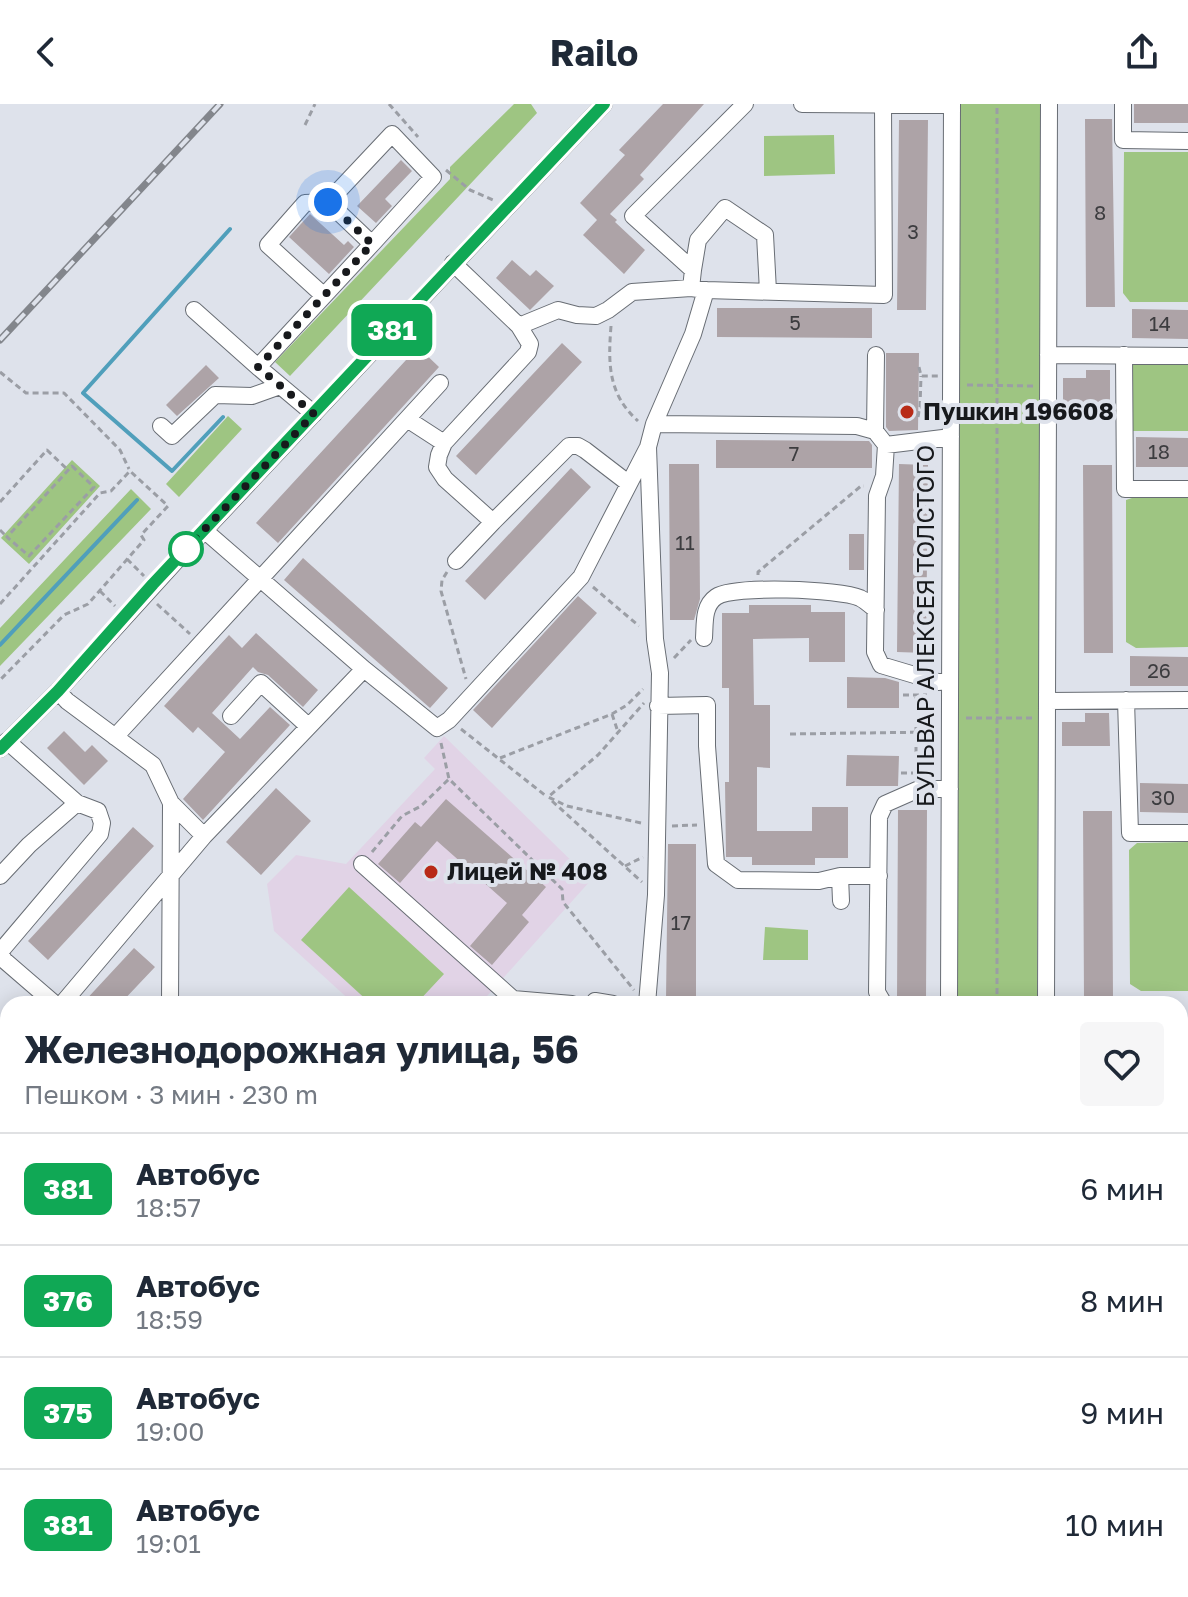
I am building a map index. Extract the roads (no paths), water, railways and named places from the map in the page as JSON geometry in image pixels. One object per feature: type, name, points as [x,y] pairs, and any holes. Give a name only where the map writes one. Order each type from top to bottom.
[{"type":"street","points":[[46,996],[4,960],[0,952],[100,834],[102,823],[98,811],[77,803],[4,745],[58,691],[204,530],[604,104]]},
{"type":"street","points":[[693,270],[633,216],[745,104]]},
{"type":"street","points":[[802,104],[952,104]]},
{"type":"street","name":"БУЛЬВАР АЛЕКСЕЯ ТОЛСТОГО","points":[[949,996],[951,437],[945,380],[952,104]]},
{"type":"street","points":[[1046,996],[1049,104]]},
{"type":"street","points":[[1123,104],[1123,140],[1188,141]]},
{"type":"street","points":[[519,326],[558,310],[596,316],[632,292],[698,289],[884,295],[883,105]]},
{"type":"street","points":[[258,367],[433,177],[392,134],[328,202],[305,203],[268,245],[323,295]]},
{"type":"street","points":[[328,202],[372,244]]},
{"type":"street","points":[[204,530],[364,669],[443,724],[581,577],[651,435],[693,334],[698,289],[693,270],[698,240],[725,208],[765,235],[768,291]]},
{"type":"street","points":[[453,263],[519,326],[527,338],[528,352],[444,443],[439,455],[437,467],[445,479],[493,522]]},
{"type":"street","points":[[194,310],[314,414]]},
{"type":"street","points":[[875,431],[876,355]]},
{"type":"street","points":[[1048,355],[1188,356]]},
{"type":"street","points":[[1124,355],[1125,489],[1188,489]]},
{"type":"street","points":[[115,737],[440,383]]},
{"type":"street","points":[[161,426],[172,436],[215,395],[252,396],[280,386]]},
{"type":"street","points":[[407,419],[444,443]]},
{"type":"street","points":[[651,435],[857,426],[875,431],[886,445],[884,476],[877,496],[875,652],[881,665],[938,682],[950,681]]},
{"type":"street","points":[[648,996],[656,895],[659,681],[655,639],[651,435]]},
{"type":"street","points":[[886,445],[951,437]]},
{"type":"street","points":[[456,561],[569,446],[585,450],[628,483]]},
{"type":"street","points":[[705,632],[706,607],[716,597],[728,592],[786,590],[846,594],[861,599],[876,610]]},
{"type":"street","points":[[69,996],[204,836],[364,669]]},
{"type":"street","points":[[231,716],[261,683],[308,726]]},
{"type":"street","points":[[58,691],[153,765],[171,803],[204,836]]},
{"type":"street","points":[[1047,710],[1126,700],[1188,700]]},
{"type":"street","points":[[1126,700],[1130,833],[1188,833]]},
{"type":"street","points":[[658,706],[707,705],[716,864],[738,880],[819,881],[840,876],[879,876]]},
{"type":"street","points":[[879,996],[879,817],[885,804],[919,789],[950,789]]},
{"type":"street","points":[[0,876],[29,845],[77,803]]},
{"type":"street","points":[[170,996],[171,803]]},
{"type":"street","points":[[362,864],[510,996]]},
{"type":"street","points":[[840,876],[841,901]]},
{"type":"waterway","points":[[223,417],[172,471],[83,393],[230,229]]},
{"type":"waterway","points":[[0,645],[137,500]]},
{"type":"railway","points":[[0,340],[220,104]]},
{"type":"place","name":"Пушкин 196608","points":[[907,412]]},
{"type":"place","name":"Лицей № 408","points":[[431,872]]}]
